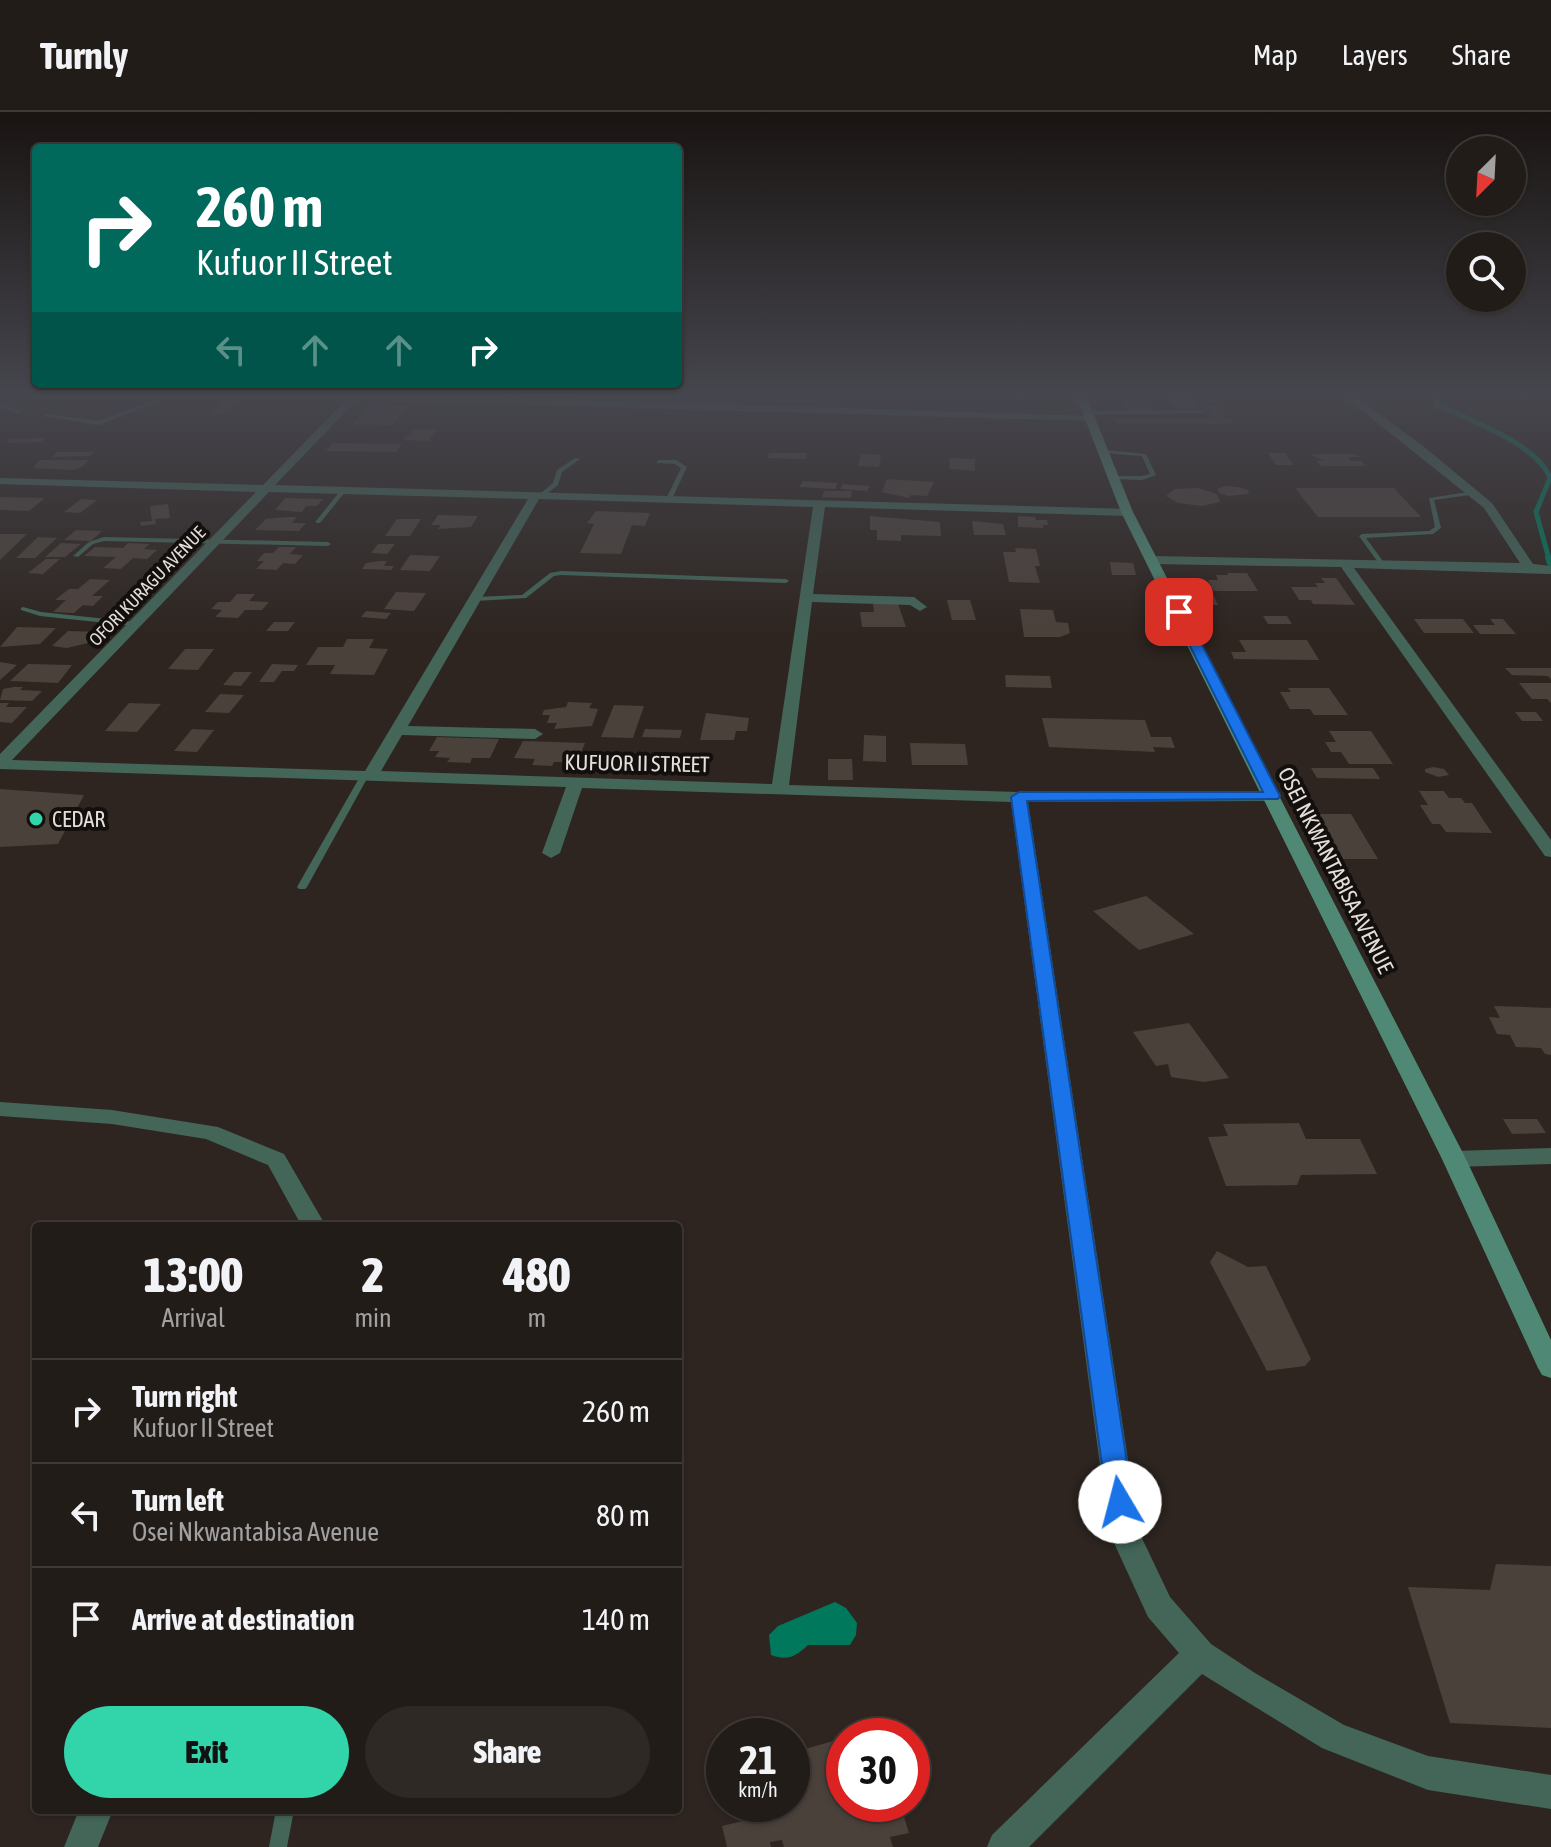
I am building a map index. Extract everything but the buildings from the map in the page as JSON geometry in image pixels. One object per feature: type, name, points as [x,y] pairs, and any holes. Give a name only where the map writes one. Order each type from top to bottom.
[{"type":"street","name":"OFORI KURAGU AVENUE","points":[[0,764],[280,474]]},
{"type":"street","name":"OSEI NKWANTABISA AVENUE","points":[[1114,474],[1127,512],[1454,1159],[1551,1368]]},
{"type":"street","points":[[1450,474],[1488,506],[1529,567]]},
{"type":"street","points":[[0,481],[1127,512]]},
{"type":"street","points":[[368,775],[536,498]]},
{"type":"street","points":[[780,787],[819,505]]},
{"type":"street","points":[[1151,560],[1529,567],[1551,570]]},
{"type":"street","points":[[1344,563],[1551,852]]},
{"type":"street","points":[[807,598],[914,601],[920,607]]},
{"type":"street","points":[[398,730],[535,734]]},
{"type":"street","name":"KUFUOR II STREET","points":[[0,764],[1019,797],[1273,796]]},
{"type":"street","points":[[551,853],[575,784]]},
{"type":"street","points":[[1019,797],[1124,1532],[1159,1607],[1200,1654],[1334,1737],[1428,1773],[1551,1792]]},
{"type":"street","points":[[0,1109],[112,1117],[210,1132],[276,1160],[311,1222]]},
{"type":"street","points":[[1454,1159],[1551,1156]]},
{"type":"street","points":[[1004,1847],[1200,1654]]},
{"type":"street","points":[[81,1847],[94,1814]]},
{"type":"lane","points":[[536,498],[556,484],[558,474]]},
{"type":"lane","points":[[668,501],[681,474]]},
{"type":"lane","points":[[1116,478],[1142,478],[1153,474]]},
{"type":"lane","points":[[318,522],[343,491]]},
{"type":"lane","points":[[1382,564],[1362,536],[1431,533],[1438,528],[1431,499],[1475,493]]},
{"type":"lane","points":[[76,556],[91,543],[104,539],[328,544]]},
{"type":"lane","points":[[475,599],[524,597],[552,574],[561,573],[786,581]]},
{"type":"lane","points":[[23,609],[40,614],[135,624]]},
{"type":"lane","points":[[302,887],[368,775]]},
{"type":"lane","points":[[278,1847],[284,1814]]},
{"type":"shaded area","points":[[835,1602],[846,1608],[857,1623],[856,1635],[850,1645],[808,1645],[791,1657],[771,1655],[769,1635],[778,1626]]},
{"type":"waterway","points":[[1548,474],[1550,478],[1536,512],[1549,559]]},
{"type":"waterway","points":[[1548,557],[1550,563]]},
{"type":"place","name":"CEDAR","points":[[36,819]]},
{"type":"route","points":[[1120,1502],[1019,797],[1273,796],[1179,612]]}]
